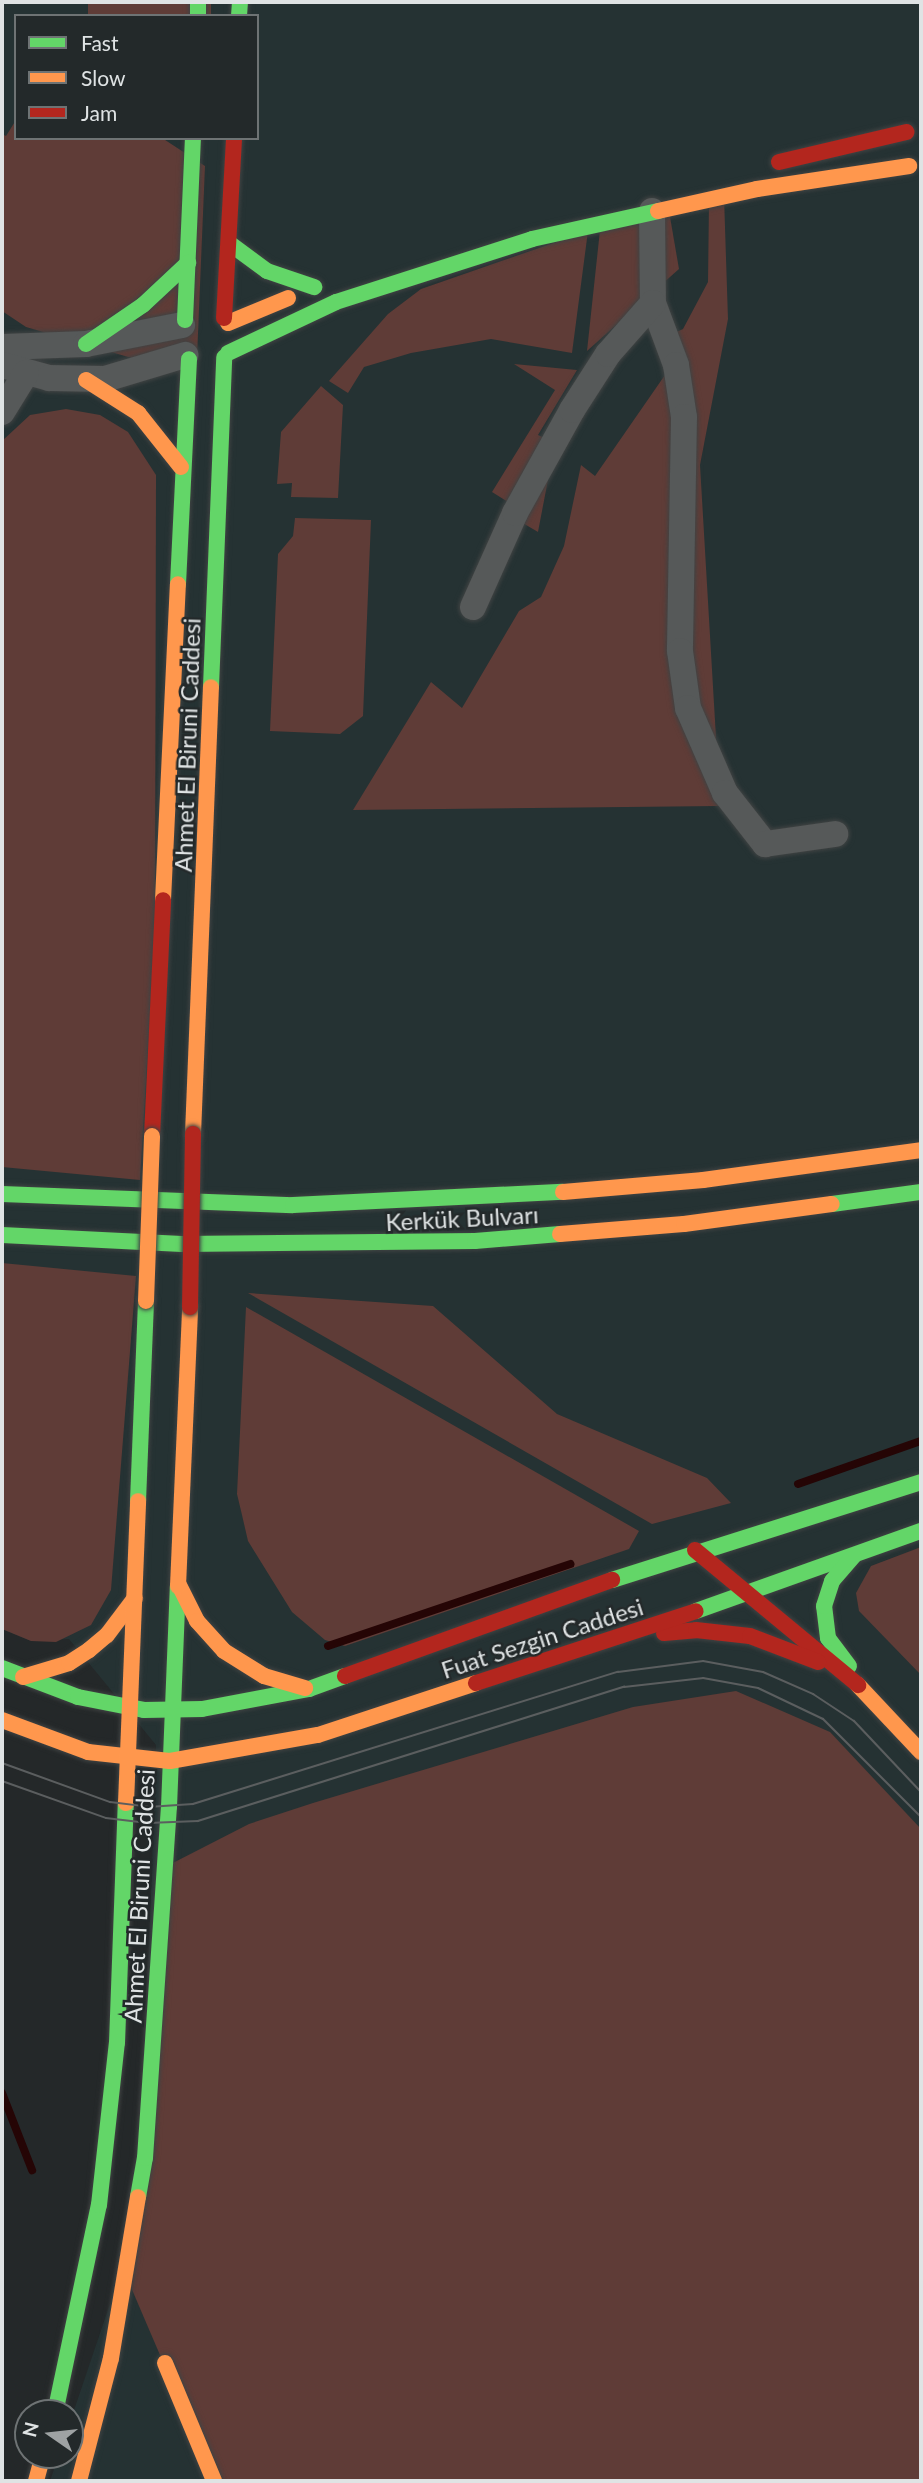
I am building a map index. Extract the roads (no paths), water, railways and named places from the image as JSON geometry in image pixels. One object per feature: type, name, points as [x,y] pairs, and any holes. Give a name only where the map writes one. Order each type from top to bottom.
[{"type":"street","points":[[766,165],[914,129]]},
{"type":"street","points":[[914,129],[900,151],[915,168]]},
{"type":"street","points":[[187,357],[178,337],[194,317],[188,263],[193,140]]},
{"type":"street","points":[[226,355],[232,341],[226,320],[234,140]]},
{"type":"street","points":[[2,412],[14,369],[86,380],[132,374],[187,357],[207,365],[336,302],[453,261],[652,211],[757,189],[915,168]]},
{"type":"street","points":[[652,211],[653,303],[676,365],[683,404],[680,651],[697,736],[725,793],[765,844],[835,834]]},
{"type":"street","points":[[2,347],[86,344],[194,317],[226,320],[321,285],[267,271],[229,243]]},
{"type":"street","points":[[86,344],[143,305],[188,263]]},
{"type":"street","points":[[473,607],[515,513],[572,410],[608,354],[653,303]]},
{"type":"street","name":"Ahmet El Biruni Caddesi","points":[[79,2481],[111,2358],[145,2158],[179,1585],[191,1307],[192,1134],[226,355]]},
{"type":"street","name":"Ahmet El Biruni Caddesi","points":[[58,2399],[86,2284],[110,2124],[130,1758],[152,1136],[187,357]]},
{"type":"street","points":[[86,380],[138,412],[181,467]]},
{"type":"street","name":"Kerkük Bulvarı","points":[[2,1194],[293,1205],[492,1198],[704,1180],[921,1150]]},
{"type":"street","name":"Kerkük Bulvarı","points":[[2,1235],[223,1245],[475,1241],[684,1224],[921,1192]]},
{"type":"street","name":"Fuat Sezgin Caddesi","points":[[2,1668],[78,1697],[132,1709],[172,1712],[309,1689],[695,1550],[921,1482]]},
{"type":"street","name":"Fuat Sezgin Caddesi","points":[[2,1720],[88,1752],[170,1761],[318,1735],[752,1593],[921,1531]]},
{"type":"street","points":[[695,1550],[752,1593],[848,1674],[921,1752]]},
{"type":"street","points":[[854,1556],[832,1581],[824,1606],[828,1638],[880,1709]]},
{"type":"street","points":[[179,1585],[197,1621],[224,1651],[264,1676],[309,1689]]},
{"type":"street","points":[[23,1676],[58,1667],[89,1650],[107,1635],[135,1598]]},
{"type":"street","points":[[619,1637],[696,1630],[750,1636],[813,1659],[880,1709]]},
{"type":"street","points":[[165,2363],[214,2481]]},
{"type":"waterway","points":[[798,1484],[921,1441]]},
{"type":"waterway","points":[[328,1646],[570,1564]]},
{"type":"waterway","points":[[2,2093],[32,2170]]},
{"type":"tram line","points":[[2,1763],[110,1802],[148,1807],[193,1804],[618,1672],[703,1661],[763,1672],[813,1694],[854,1721],[921,1792]]},
{"type":"tram line","points":[[2,1781],[106,1818],[148,1823],[198,1821],[624,1687],[703,1678],[758,1688],[823,1719],[921,1817]]}]
